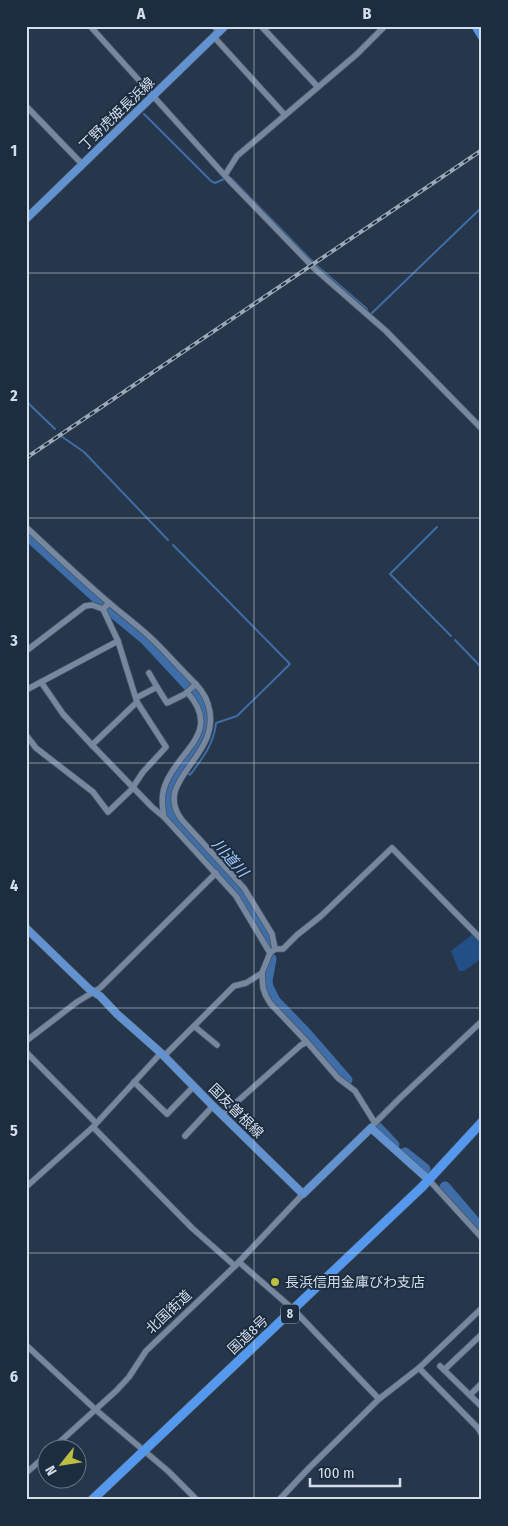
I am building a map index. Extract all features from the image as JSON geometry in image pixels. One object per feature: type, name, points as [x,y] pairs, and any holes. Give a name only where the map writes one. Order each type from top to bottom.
[{"type":"highway","points":[[476,26],[482,36]]},
{"type":"highway","name":"国道8号","points":[[92,1500],[429,1180],[482,1122]]},
{"type":"main road","name":"丁野虎姫長浜線","points":[[26,219],[218,30]]},
{"type":"main road","name":"国友曽根線","points":[[26,928],[89,989],[100,996],[117,1014],[163,1054],[222,1115],[304,1194]]},
{"type":"main road","points":[[304,1194],[373,1126],[429,1180]]},
{"type":"street","points":[[90,26],[225,176],[315,269],[386,331],[482,429]]},
{"type":"street","points":[[261,26],[318,87]]},
{"type":"street","points":[[225,176],[237,156],[357,54],[385,26]]},
{"type":"street","points":[[218,30],[285,115]]},
{"type":"street","points":[[26,106],[82,164]]},
{"type":"street","points":[[26,527],[65,564],[151,638],[191,689],[207,701],[210,713],[210,726],[205,743],[176,784],[173,801],[176,810],[182,820],[244,888],[272,934],[272,951],[262,972],[263,988],[270,1003],[338,1078],[356,1091],[373,1126],[482,1021]]},
{"type":"street","points":[[103,609],[109,603]]},
{"type":"street","points":[[26,651],[85,606],[92,605],[103,609],[118,640],[137,700],[166,748],[108,812],[92,792],[36,748],[26,735]]},
{"type":"street","points":[[26,690],[118,640]]},
{"type":"street","points":[[149,672],[167,703],[191,689]]},
{"type":"street","points":[[41,682],[63,714],[164,817],[236,896],[272,951]]},
{"type":"street","points":[[92,745],[137,700],[157,687]]},
{"type":"street","points":[[164,817],[162,800],[166,781],[196,741],[200,727],[198,708],[191,689]]},
{"type":"street","points":[[272,951],[283,949],[321,916],[392,848],[482,940]]},
{"type":"street","points":[[26,1040],[77,1002],[94,992],[164,926],[216,873]]},
{"type":"street","points":[[26,1187],[94,1125],[134,1082],[234,986],[246,983],[262,972]]},
{"type":"street","points":[[194,1026],[217,1045]]},
{"type":"street","points":[[222,1115],[301,1045],[307,1042]]},
{"type":"street","points":[[26,1052],[186,1222],[294,1310],[379,1398]]},
{"type":"street","points":[[134,1082],[167,1114],[194,1086]]},
{"type":"street","points":[[185,1136],[213,1106]]},
{"type":"street","points":[[429,1180],[482,1238]]},
{"type":"street","name":"北国街道","points":[[65,1438],[129,1377],[146,1351],[237,1264],[304,1194]]},
{"type":"street","points":[[280,1500],[308,1468],[379,1398],[419,1368],[482,1308]]},
{"type":"street","points":[[482,1334],[442,1368],[482,1407]]},
{"type":"street","points":[[26,1346],[143,1452],[168,1471],[197,1500]]},
{"type":"street","points":[[419,1368],[478,1428],[482,1435]]},
{"type":"street","points":[[470,1395],[482,1384]]},
{"type":"street","points":[[26,1473],[38,1463]]},
{"type":"shaded area","points":[[473,934],[482,943],[482,958],[464,971],[459,971],[451,951]]},
{"type":"waterway","points":[[144,114],[211,181],[215,183],[224,179]]},
{"type":"waterway","points":[[231,178],[316,265],[367,309]]},
{"type":"waterway","points":[[372,313],[482,207]]},
{"type":"waterway","points":[[26,401],[55,429]]},
{"type":"waterway","points":[[61,436],[84,452],[168,540]]},
{"type":"waterway","points":[[437,527],[390,574],[451,636]]},
{"type":"waterway","points":[[26,534],[100,601]]},
{"type":"waterway","points":[[173,545],[290,664],[237,716],[216,723],[213,738],[207,751],[190,775],[188,773]]},
{"type":"waterway","points":[[110,610],[145,639],[198,696],[204,716],[203,733],[196,747],[177,774],[171,787],[169,802],[175,819],[240,891],[271,945]]},
{"type":"waterway","points":[[455,640],[482,668]]},
{"type":"waterway","name":"川道川","points":[[271,959],[267,981],[275,1001],[347,1080]]},
{"type":"waterway","name":"川道川","points":[[378,1128],[394,1145]]},
{"type":"waterway","name":"川道川","points":[[405,1153],[425,1169]]},
{"type":"waterway","name":"川道川","points":[[445,1187],[482,1230]]},
{"type":"railway","points":[[26,458],[482,150]]},
{"type":"place","name":"長浜信用金庫びわ支店","points":[[275,1282]]}]
